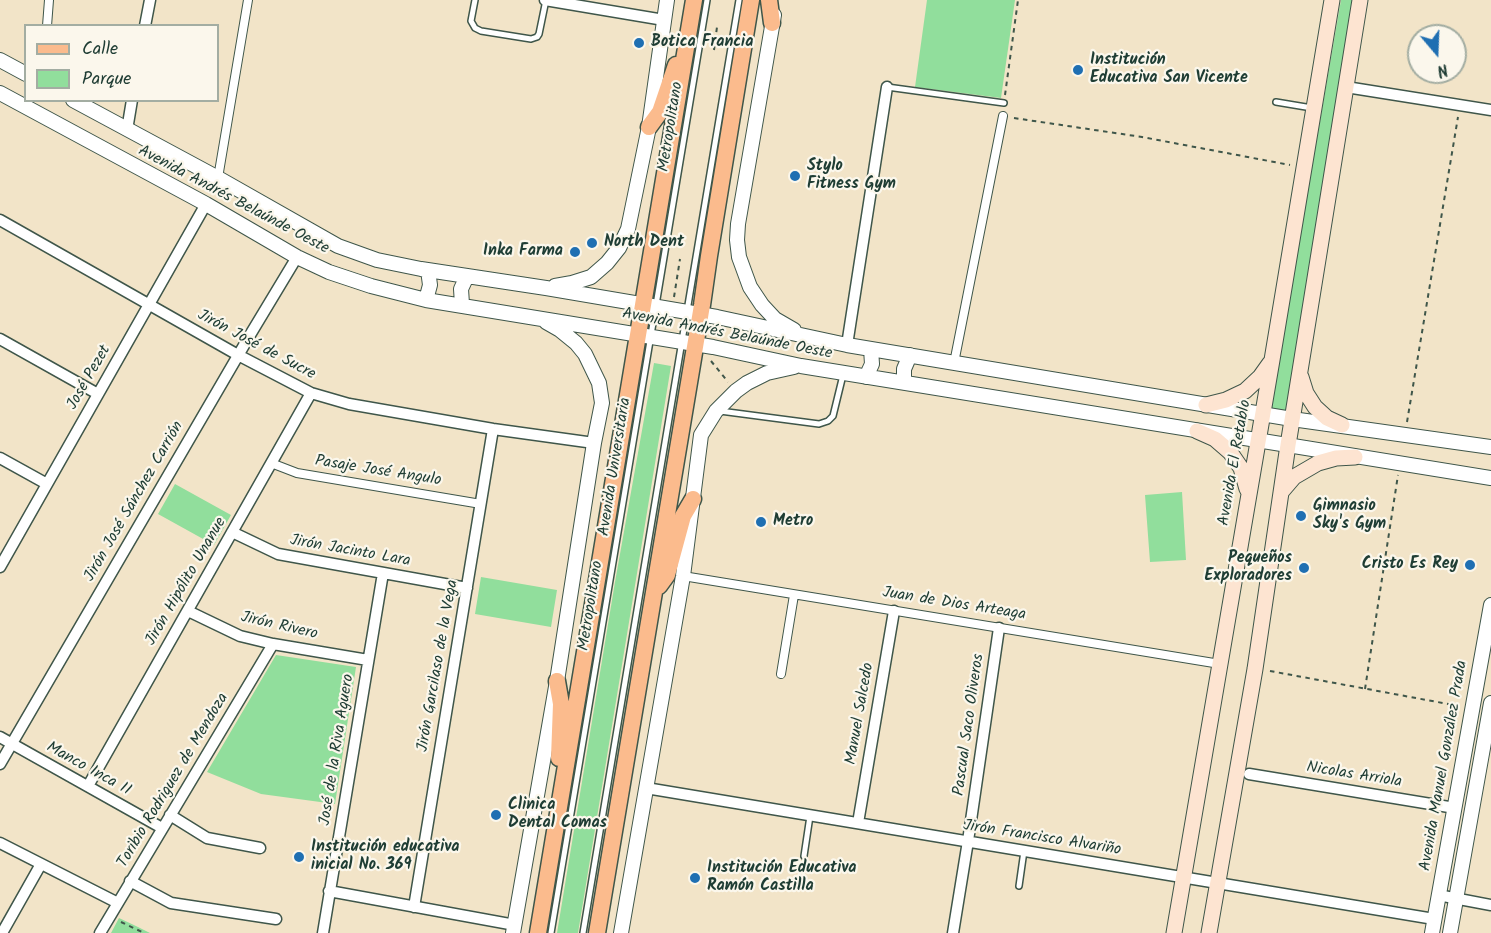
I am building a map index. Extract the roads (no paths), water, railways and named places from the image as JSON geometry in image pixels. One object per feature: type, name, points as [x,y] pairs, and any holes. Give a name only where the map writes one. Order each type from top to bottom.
[{"type":"main road","name":"Avenida Universitaria","points":[[538,933],[649,306],[694,0]]},
{"type":"main road","points":[[597,933],[653,593],[689,343],[694,313],[709,256],[751,0]]},
{"type":"main road","points":[[769,0],[772,23]]},
{"type":"main road","name":"Avenida El Retablo","points":[[1174,933],[1332,0]]},
{"type":"main road","points":[[1209,933],[1255,669],[1292,419],[1360,0]]},
{"type":"main road","points":[[649,127],[660,112],[674,69],[688,37]]},
{"type":"main road","points":[[1206,405],[1226,400],[1245,391],[1260,377],[1272,360]]},
{"type":"main road","points":[[1300,370],[1303,386],[1310,400],[1327,418],[1341,425]]},
{"type":"main road","points":[[1197,431],[1215,439],[1236,460],[1245,477],[1248,497]]},
{"type":"main road","points":[[1282,491],[1294,477],[1318,463],[1336,458],[1355,457]]},
{"type":"main road","points":[[653,593],[667,575],[683,516],[693,498]]},
{"type":"main road","points":[[557,681],[561,704],[557,790],[560,804]]},
{"type":"street","points":[[47,24],[49,0]]},
{"type":"street","points":[[145,24],[150,0]]},
{"type":"street","points":[[218,178],[248,0]]},
{"type":"street","points":[[546,0],[664,20]]},
{"type":"street","points":[[546,288],[591,277],[619,248],[628,229],[649,127],[667,0]]},
{"type":"street","points":[[776,0],[736,240],[743,271],[762,305],[775,319],[804,336]]},
{"type":"street","points":[[0,60],[24,73]]},
{"type":"street","points":[[847,345],[886,87]]},
{"type":"street","points":[[1346,87],[1491,110]]},
{"type":"street","name":"Avenida Andrés Belaúnde Oeste","points":[[0,93],[206,204],[297,257],[329,272],[371,286],[426,300],[644,335],[801,366],[1491,478]]},
{"type":"street","name":"Avenida Andrés Belaúnde Oeste","points":[[77,102],[338,246],[377,260],[694,313],[847,345],[954,363],[1292,419],[1491,447]]},
{"type":"street","points":[[127,130],[132,102]]},
{"type":"street","points":[[954,363],[1003,116]]},
{"type":"street","name":"José Pezet","points":[[0,567],[206,204]]},
{"type":"street","name":"Jirón José de Sucre","points":[[0,220],[238,356],[311,393],[349,404],[493,429],[594,443]]},
{"type":"street","name":"Jirón José Sánchez Carrión","points":[[0,764],[297,257]]},
{"type":"street","points":[[426,300],[430,285],[428,270]]},
{"type":"street","points":[[462,304],[461,289],[466,276]]},
{"type":"street","name":"Avenida Universitaria","points":[[514,929],[602,403],[599,383],[589,361],[576,343],[560,330],[539,318]]},
{"type":"street","points":[[0,339],[98,394]]},
{"type":"street","points":[[866,377],[872,364],[872,349]]},
{"type":"street","points":[[905,383],[904,369],[910,355]]},
{"type":"street","points":[[621,933],[683,576],[701,435],[716,411],[747,383],[767,373],[801,366]]},
{"type":"street","name":"Jirón Hipólito Unanue","points":[[88,786],[311,393]]},
{"type":"street","name":"Jirón Garcilaso de la Vega","points":[[414,907],[493,429]]},
{"type":"street","points":[[0,458],[47,484]]},
{"type":"street","name":"Pasaje José Angulo","points":[[271,463],[297,473],[481,504]]},
{"type":"street","name":"Jirón Jacinto Lara","points":[[232,532],[278,554],[467,588]]},
{"type":"street","name":"José de la Riva Aguero","points":[[322,933],[383,573]]},
{"type":"street","name":"Juan de Dios Arteaga","points":[[683,576],[1220,664]]},
{"type":"street","points":[[781,674],[794,595]]},
{"type":"street","name":"Avenida Manuel González Prada","points":[[1433,926],[1491,605]]},
{"type":"street","name":"Jirón Rivero","points":[[188,611],[240,636],[368,660]]},
{"type":"street","name":"Manuel Salcedo","points":[[858,823],[894,611]]},
{"type":"street","name":"Pascual Saco Oliveros","points":[[953,933],[999,628]]},
{"type":"street","name":"Toribio Rodriguez de Mendoza","points":[[100,933],[273,644]]},
{"type":"street","name":"Avenida Manuel González Prada","points":[[1450,933],[1491,703]]},
{"type":"street","name":"Manco Inca II","points":[[0,737],[162,828]]},
{"type":"street","name":"Nicolas Arriola","points":[[1249,774],[1455,808]]},
{"type":"street","name":"Jirón Francisco Alvariño","points":[[646,788],[1183,877],[1433,926]]},
{"type":"street","points":[[170,815],[207,838],[260,848]]},
{"type":"street","points":[[0,843],[118,903]]},
{"type":"street","points":[[2,933],[41,864]]},
{"type":"street","points":[[130,881],[171,903],[276,919]]},
{"type":"street","points":[[329,891],[514,929]]},
{"type":"street","points":[[1438,896],[1491,904]]},
{"type":"lane","points":[[475,0],[471,21],[475,28],[531,39],[539,34],[546,0]]},
{"type":"lane","name":"Metropolitano","points":[[649,306],[706,0]]},
{"type":"lane","points":[[694,313],[739,0]]},
{"type":"lane","points":[[886,87],[1004,103]]},
{"type":"lane","points":[[1276,102],[1314,108]]},
{"type":"lane","name":"Metropolitano","points":[[551,933],[644,335]]},
{"type":"lane","points":[[583,933],[689,343]]},
{"type":"lane","points":[[716,411],[819,424],[828,421],[833,416],[844,373]]},
{"type":"lane","points":[[804,855],[810,815]]},
{"type":"lane","points":[[1019,886],[1024,851]]},
{"type":"place","name":"Botica Francia","points":[[639,43]]},
{"type":"place","name":"Institución Educativa San Vicente","points":[[1078,70]]},
{"type":"place","name":"Stylo Fitness Gym","points":[[795,176]]},
{"type":"place","name":"North Dent","points":[[592,243]]},
{"type":"place","name":"Inka Farma","points":[[575,252]]},
{"type":"place","name":"Gimnasio Sky's Gym","points":[[1301,516]]},
{"type":"place","name":"Metro","points":[[761,522]]},
{"type":"place","name":"Cristo Es Rey","points":[[1470,565]]},
{"type":"place","name":"Pequeños Exploradores","points":[[1304,568]]},
{"type":"place","name":"Clinica Dental Comas","points":[[496,815]]},
{"type":"place","name":"Institución educativa inicial No. 369","points":[[299,857]]},
{"type":"place","name":"Institución Educativa Ramón Castilla","points":[[695,878]]}]
